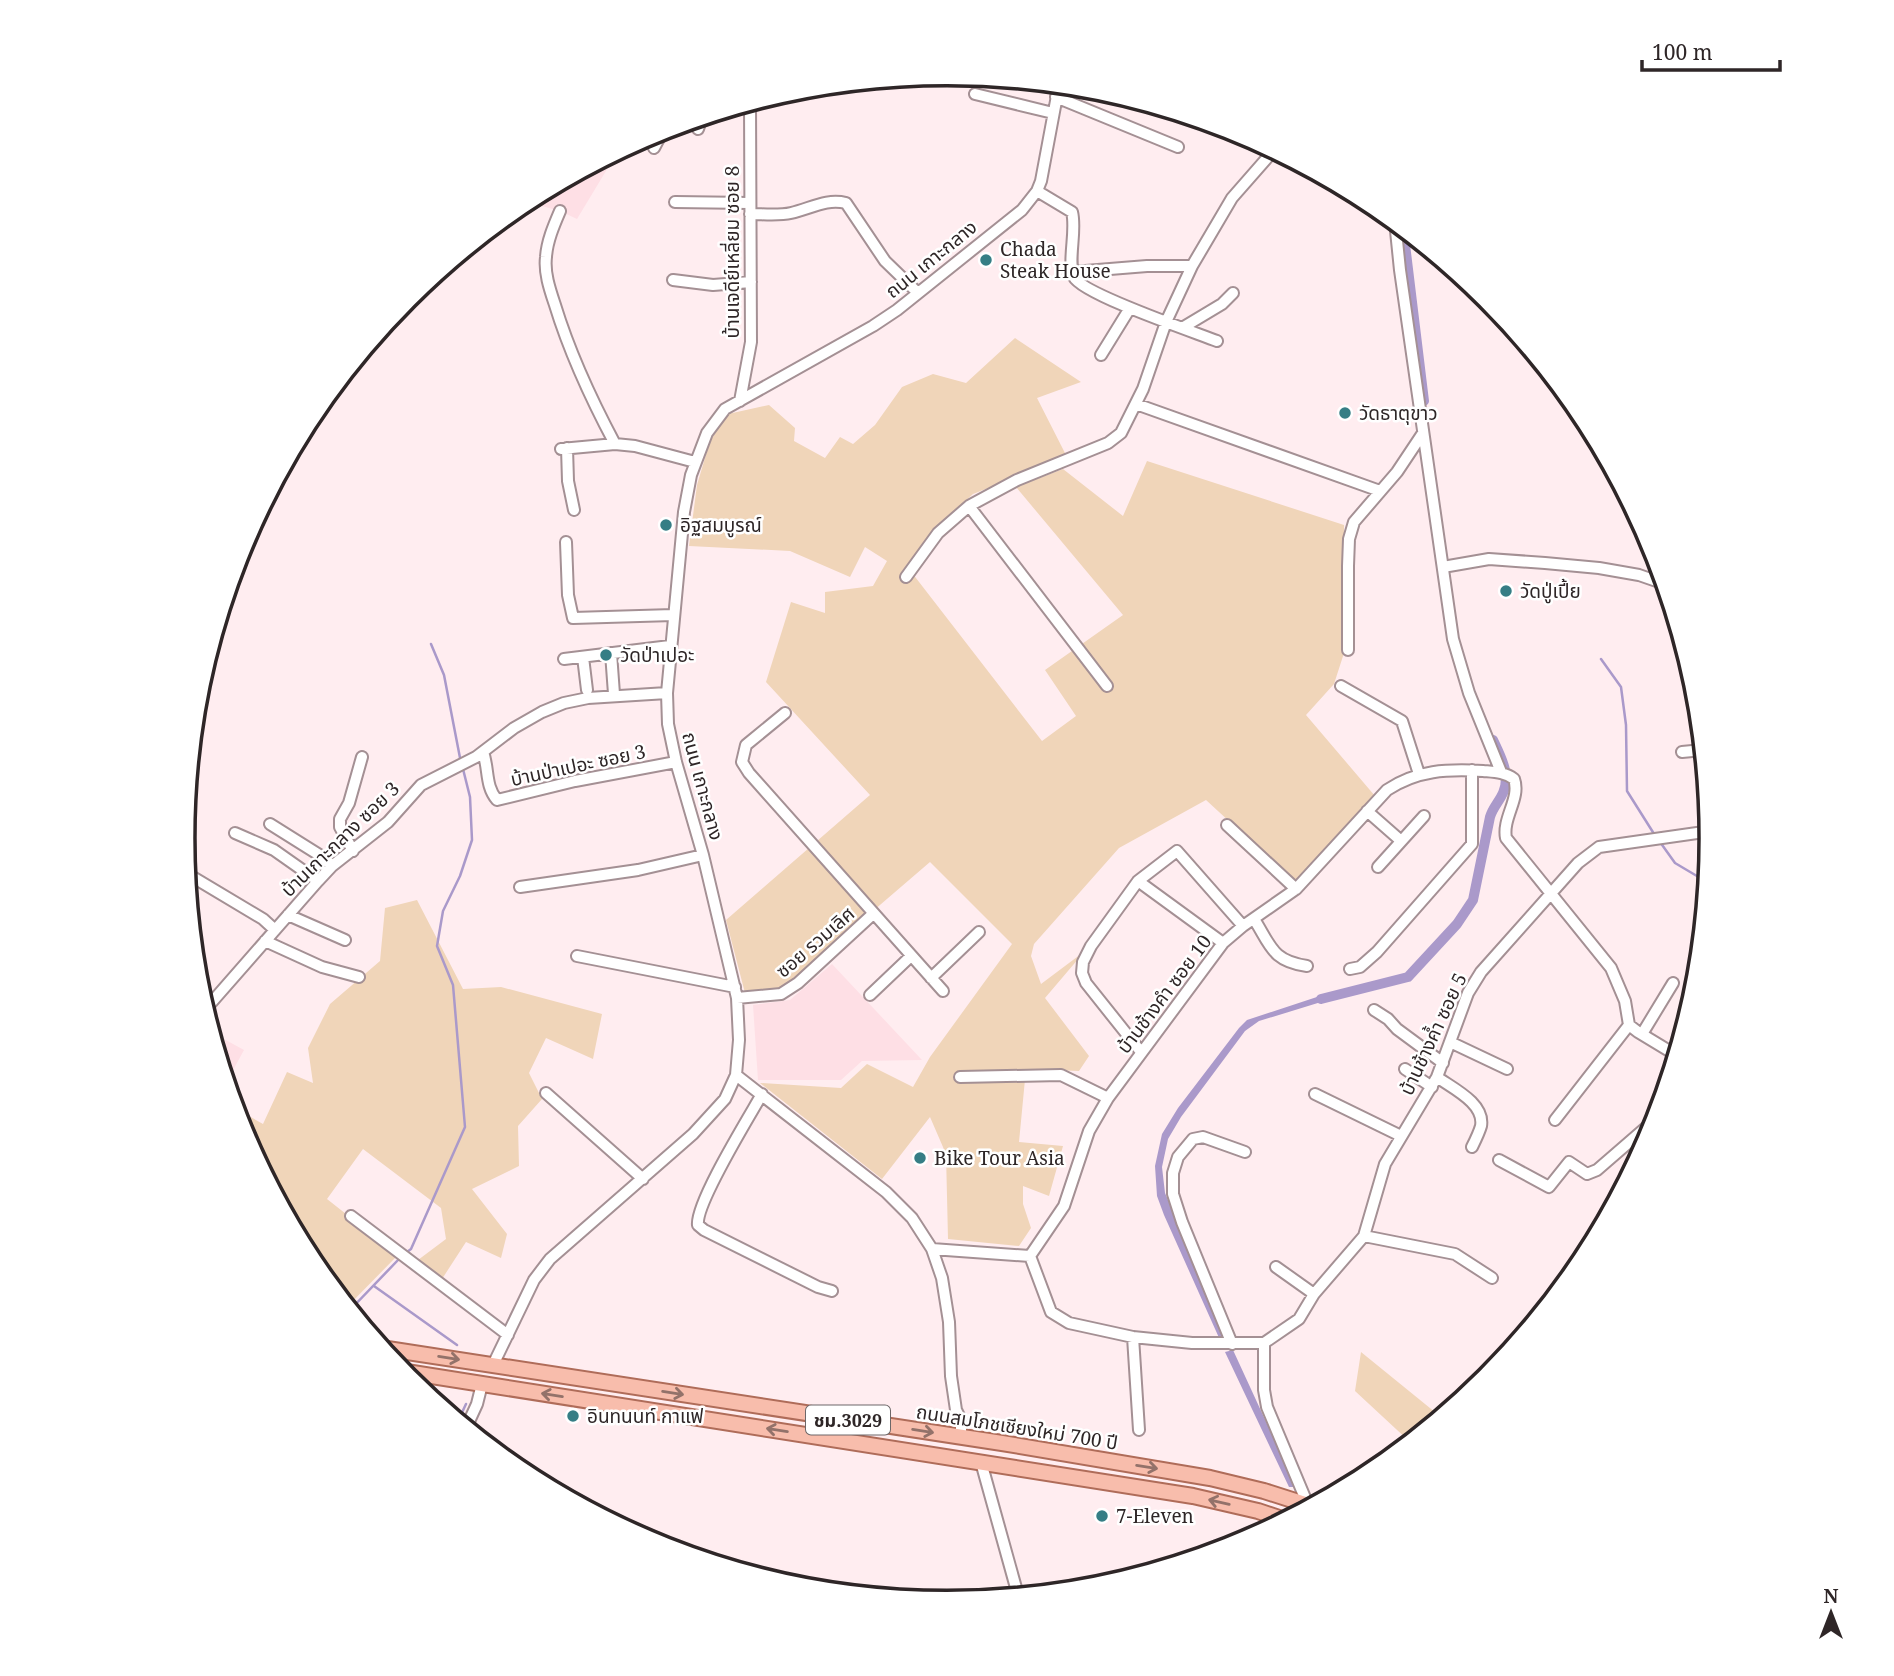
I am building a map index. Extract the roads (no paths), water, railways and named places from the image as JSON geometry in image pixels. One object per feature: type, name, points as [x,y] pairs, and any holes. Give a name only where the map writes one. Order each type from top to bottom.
[{"type":"main road","name":"ถนนสมโภชเชียงใหม่ 700 ปี","points":[[396,1350],[1210,1478],[1299,1503]]},
{"type":"main road","name":"ถนนสมโภชเชียงใหม่ 700 ปี","points":[[419,1374],[1193,1496],[1273,1516]]},
{"type":"street","points":[[975,94],[1053,113]]},
{"type":"street","name":"ถนน เกาะกลาง","points":[[493,1365],[534,1280],[550,1259],[693,1134],[725,1099],[736,1075],[739,1040],[736,993],[668,724],[667,693],[673,615],[684,512],[695,462],[715,421],[725,409],[873,326],[1022,210],[1037,191],[1041,181],[1057,94]]},
{"type":"street","points":[[1056,97],[1178,146]]},
{"type":"street","name":"บ้านเจดีย์เหลี่ยม ซอย 8","points":[[740,401],[751,342],[750,112]]},
{"type":"street","points":[[654,148],[656,144]]},
{"type":"street","points":[[906,577],[938,533],[969,506],[1017,480],[1108,443],[1121,433],[1136,404],[1166,323],[1192,266],[1232,198],[1267,157]]},
{"type":"street","points":[[1037,191],[1072,212],[1073,272],[1079,283],[1130,308],[1217,341]]},
{"type":"street","points":[[676,202],[789,213],[822,203],[836,201],[846,204],[885,261],[918,293]]},
{"type":"street","points":[[560,211],[545,258],[548,285],[564,337],[590,397],[615,444]]},
{"type":"street","points":[[1396,235],[1423,433],[1447,566],[1453,639],[1469,693],[1505,774],[1516,784],[1506,818],[1506,838],[1611,968],[1625,1001],[1629,1025],[1668,1050]]},
{"type":"street","points":[[1073,272],[1124,267],[1192,266]]},
{"type":"street","points":[[673,280],[713,285],[751,282]]},
{"type":"street","points":[[1182,328],[1222,304],[1233,293]]},
{"type":"street","points":[[1101,355],[1130,308]]},
{"type":"street","points":[[745,372],[751,383],[760,390]]},
{"type":"street","points":[[1136,404],[1380,491]]},
{"type":"street","points":[[1348,650],[1349,539],[1354,522],[1397,472],[1423,433]]},
{"type":"street","points":[[574,510],[564,449],[615,444],[635,446],[695,462]]},
{"type":"street","points":[[969,506],[1107,686]]},
{"type":"street","points":[[566,542],[568,595],[573,618],[673,615]]},
{"type":"street","points":[[1447,566],[1489,559],[1599,568],[1653,580]]},
{"type":"street","points":[[564,659],[670,646]]},
{"type":"street","points":[[611,653],[614,694]]},
{"type":"street","points":[[583,657],[587,690]]},
{"type":"street","points":[[1340,686],[1402,721],[1419,774]]},
{"type":"street","name":"บ้านเกาะกลาง ซอย 3","points":[[213,1001],[332,866],[388,822],[421,785],[460,766],[514,728],[564,702],[614,694],[667,693]]},
{"type":"street","points":[[785,713],[746,745],[742,762],[943,991]]},
{"type":"street","points":[[1682,751],[1694,750]]},
{"type":"street","name":"บ้านป่าเปอะ ซอย 3","points":[[483,752],[487,764],[488,785],[497,800],[575,781],[676,762]]},
{"type":"street","points":[[353,851],[340,827],[340,819],[349,803],[362,757]]},
{"type":"street","name":"บ้านช้างคำ ซอย 10","points":[[1030,1256],[1064,1206],[1089,1131],[1108,1098],[1223,943],[1296,889],[1387,790],[1402,780],[1444,769],[1505,774]]},
{"type":"street","points":[[1350,969],[1360,967],[1377,952],[1472,844],[1472,770]]},
{"type":"street","points":[[1367,811],[1400,840]]},
{"type":"street","points":[[1378,867],[1424,816]]},
{"type":"street","points":[[270,824],[332,866]]},
{"type":"street","points":[[1227,825],[1296,889]]},
{"type":"street","points":[[235,833],[274,850],[318,881]]},
{"type":"street","name":"บ้านช้างค้ำ ซอย 5","points":[[1264,1343],[1299,1319],[1314,1294],[1364,1236],[1385,1164],[1434,1082],[1468,993],[1481,972],[1578,863],[1599,847],[1699,833]]},
{"type":"street","points":[[1141,1052],[1086,982],[1082,973],[1083,962],[1091,946],[1138,881],[1177,851],[1243,926]]},
{"type":"street","points":[[520,887],[638,870],[703,855]]},
{"type":"street","points":[[196,879],[263,919],[275,930]]},
{"type":"street","points":[[1138,881],[1223,943]]},
{"type":"street","name":"ซอย รวมเลิศ","points":[[577,956],[736,993],[781,994],[798,983],[873,914]]},
{"type":"street","points":[[288,915],[345,940]]},
{"type":"street","points":[[1254,919],[1278,956],[1287,963],[1307,966]]},
{"type":"street","points":[[932,978],[979,932]]},
{"type":"street","points":[[265,941],[322,967],[359,977]]},
{"type":"street","points":[[870,995],[911,956]]},
{"type":"street","points":[[1642,1034],[1673,983]]},
{"type":"street","points":[[1374,1010],[1443,1063]]},
{"type":"street","points":[[1555,1120],[1629,1025]]},
{"type":"street","points":[[1450,1042],[1507,1069]]},
{"type":"street","points":[[1405,1069],[1471,1102],[1480,1114],[1481,1126],[1472,1147]]},
{"type":"street","points":[[736,1075],[896,1201],[912,1218],[932,1249],[942,1278],[949,1322],[951,1376],[956,1410],[961,1420],[961,1437]]},
{"type":"street","points":[[960,1077],[1061,1075],[1108,1098]]},
{"type":"street","points":[[546,1093],[643,1179]]},
{"type":"street","points":[[762,1094],[733,1143],[697,1217],[698,1225],[807,1282],[832,1291]]},
{"type":"street","points":[[1315,1094],[1401,1136]]},
{"type":"street","points":[[1499,1160],[1549,1187],[1569,1162],[1587,1174],[1597,1170],[1638,1134]]},
{"type":"street","points":[[1233,1344],[1182,1222],[1173,1194],[1173,1173],[1178,1157],[1193,1139],[1203,1137],[1245,1152]]},
{"type":"street","points":[[351,1216],[508,1335]]},
{"type":"street","points":[[1364,1236],[1455,1254],[1492,1278]]},
{"type":"street","points":[[932,1249],[1030,1256],[1051,1312],[1069,1322],[1133,1337],[1233,1344],[1264,1343],[1264,1390],[1267,1407],[1306,1499]]},
{"type":"street","points":[[1276,1267],[1314,1294]]},
{"type":"street","points":[[1133,1337],[1139,1430]]},
{"type":"street","points":[[470,1419],[482,1384]]},
{"type":"street","points":[[981,1461],[1016,1587]]},
{"type":"waterway","points":[[1405,241],[1424,401]]},
{"type":"waterway","points":[[431,644],[444,675],[461,763]]},
{"type":"waterway","points":[[1601,659],[1621,687],[1626,725],[1627,791],[1656,837]]},
{"type":"waterway","points":[[1321,999],[1408,977],[1457,924],[1473,900],[1490,817],[1503,793],[1506,780],[1504,766],[1493,740]]},
{"type":"waterway","points":[[407,1252],[411,1249],[465,1127],[453,985],[437,946],[443,911],[460,876],[472,840],[470,797],[463,769]]},
{"type":"waterway","points":[[1660,842],[1675,863],[1698,877]]},
{"type":"waterway","points":[[356,1304],[399,1259]]},
{"type":"waterway","points":[[374,1286],[457,1345]]},
{"type":"waterway","points":[[462,1413],[466,1404]]},
{"type":"place","name":"Chada Steak House","points":[[986,260]]},
{"type":"place","name":"วัดธาตุขาว","points":[[1345,413]]},
{"type":"place","name":"อิฐสมบูรณ์","points":[[666,525]]},
{"type":"place","name":"วัดปู่เปี้ย","points":[[1506,591]]},
{"type":"place","name":"วัดป่าเปอะ","points":[[606,655]]},
{"type":"place","name":"Bike Tour Asia","points":[[920,1158]]},
{"type":"place","name":"อินทนนท์ กาแฟ","points":[[573,1416]]},
{"type":"place","name":"7-Eleven","points":[[1102,1516]]}]
